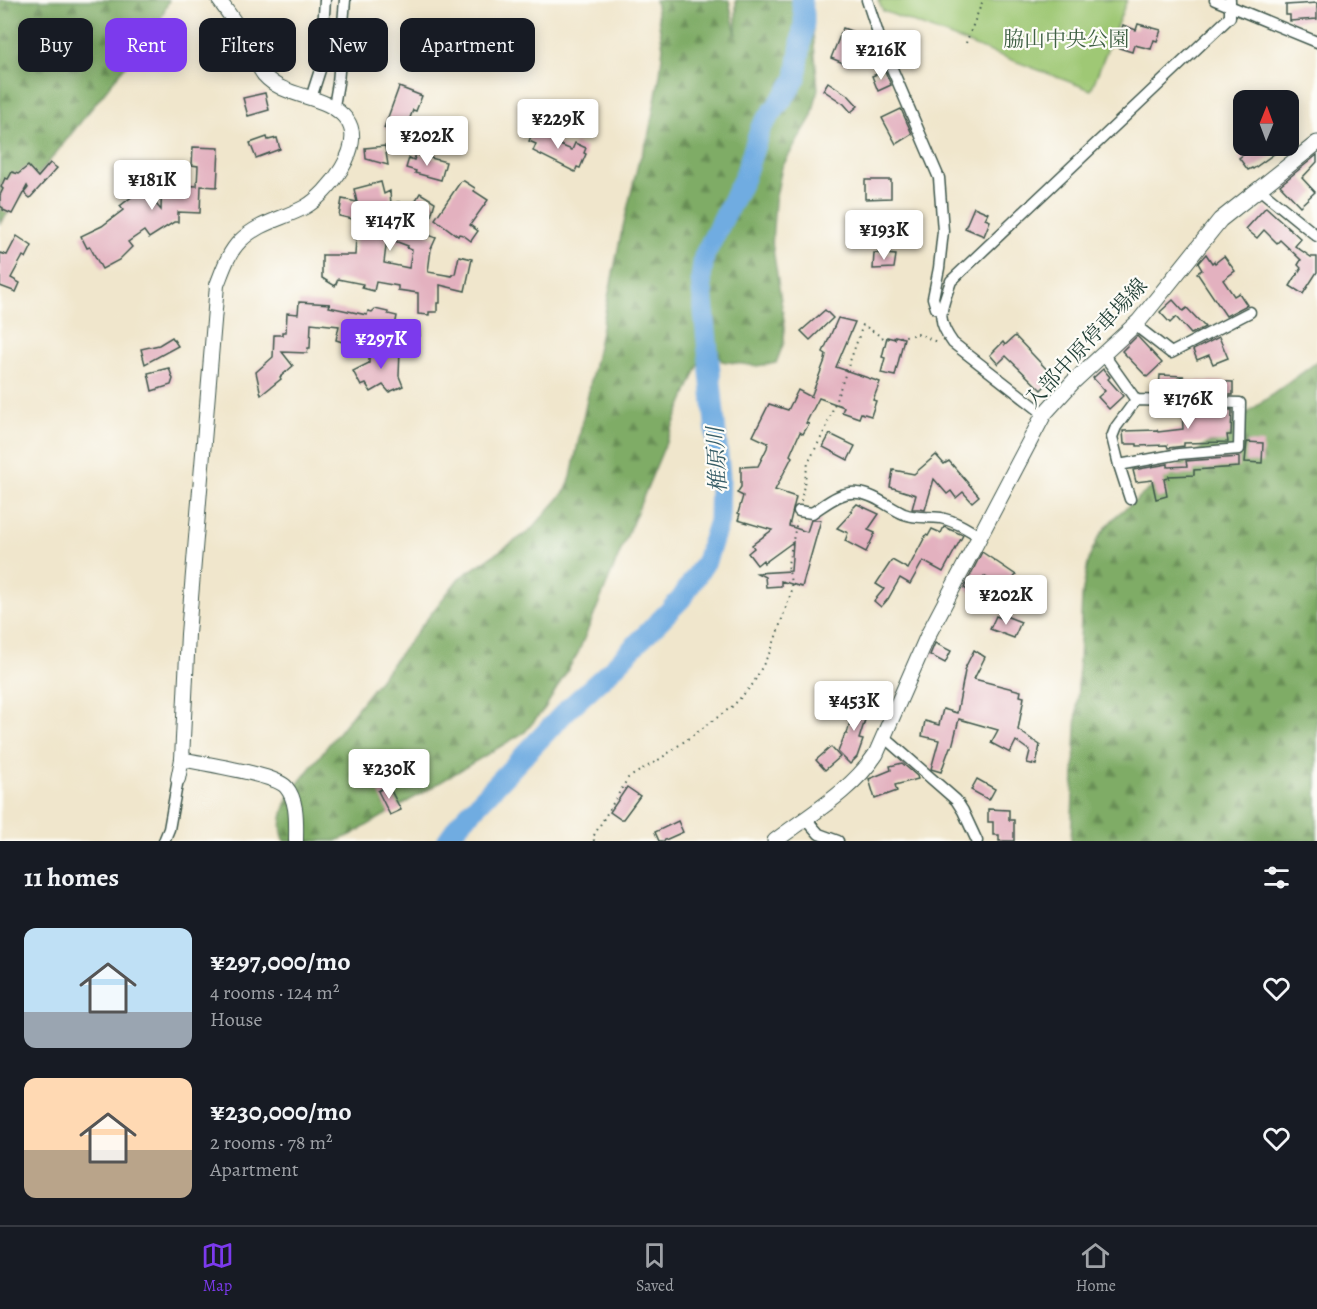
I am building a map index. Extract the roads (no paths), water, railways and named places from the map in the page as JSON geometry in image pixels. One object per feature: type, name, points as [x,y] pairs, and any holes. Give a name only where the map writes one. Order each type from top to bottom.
[{"type":"main road","name":"入部中原停車場線","points":[[775,841],[869,765],[884,737],[928,635],[1044,414],[1073,382],[1104,355],[1158,300],[1220,220],[1317,143]]},
{"type":"street","points":[[164,841],[169,829],[182,759],[188,634],[217,285],[226,260],[239,242],[255,228],[306,207],[325,191],[351,149],[354,135],[348,122],[334,106],[283,88],[264,75],[238,27],[219,0]]},
{"type":"street","points":[[311,98],[320,70],[325,0]]},
{"type":"street","points":[[334,106],[345,0]]},
{"type":"street","points":[[867,0],[881,43],[939,178],[943,231],[933,298],[936,308],[941,312]]},
{"type":"street","points":[[1215,0],[1230,3],[1317,42]]},
{"type":"street","points":[[1044,414],[953,343],[944,331],[940,318],[951,281],[1230,17],[1230,3]]},
{"type":"street","points":[[1258,188],[1317,236]]},
{"type":"street","points":[[1135,325],[1171,353],[1250,312]]},
{"type":"street","points":[[1104,355],[1136,400]]},
{"type":"street","points":[[1119,465],[1179,454],[1239,449],[1240,403],[1136,400]]},
{"type":"street","points":[[1130,499],[1112,437],[1116,427],[1136,400]]},
{"type":"street","points":[[799,511],[812,513],[837,496],[857,492],[917,518],[939,518],[957,522],[979,536]]},
{"type":"street","points":[[884,737],[956,800],[977,841]]},
{"type":"street","points":[[182,759],[269,777],[285,786],[294,802],[297,820],[296,841]]},
{"type":"street","points":[[805,818],[819,834],[838,841]]},
{"type":"waterway","name":"椎原川","points":[[447,841],[459,824],[566,711],[611,670],[681,599],[706,561],[719,521],[720,476],[701,279],[704,256],[744,178],[761,127],[796,78],[804,23],[801,0]]},
{"type":"park label","name":"脇山中央公園","points":[[1066,39]]}]
